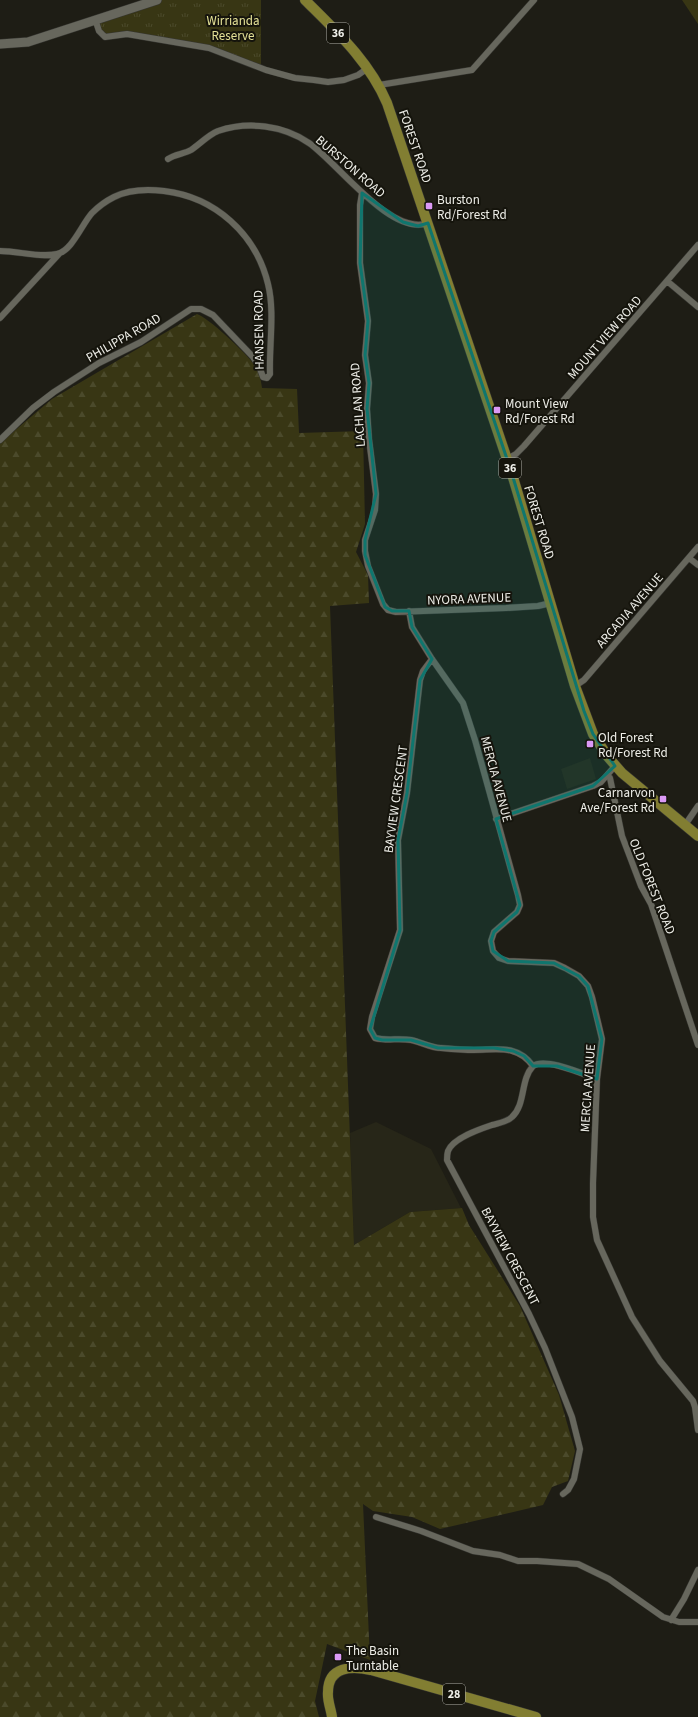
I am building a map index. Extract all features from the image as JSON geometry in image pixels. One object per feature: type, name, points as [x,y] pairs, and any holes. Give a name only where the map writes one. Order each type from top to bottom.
[{"type":"main road","points":[[0,44],[28,42],[157,0]]},
{"type":"main road","name":"FOREST ROAD","points":[[305,0],[341,36],[368,68],[379,85],[387,103],[507,459],[575,686],[593,734],[619,769],[698,836]]},
{"type":"main road","name":"28","points":[[332,1717],[328,1692],[329,1686],[336,1674],[344,1669],[352,1667],[371,1670],[536,1717]]},
{"type":"street","points":[[379,85],[472,70],[534,0]]},
{"type":"street","points":[[95,20],[99,31],[105,37],[127,34],[209,48],[261,69],[295,78],[334,82],[354,77],[368,68]]},
{"type":"street","name":"BURSTON ROAD","points":[[168,159],[190,150],[212,134],[220,131],[248,126],[263,126],[292,135],[310,143],[362,193],[403,222],[418,226],[428,223]]},
{"type":"street","name":"HANSEN ROAD","points":[[0,318],[58,254],[68,247],[88,218],[100,206],[114,197],[129,192],[154,190],[170,192],[194,198],[210,205],[243,233],[255,249],[264,268],[269,286],[271,304],[270,374],[267,378]]},
{"type":"street","name":"LACHLAN ROAD","points":[[362,193],[360,205],[360,263],[368,322],[365,355],[369,384],[367,409],[376,494],[375,510],[365,540],[365,551],[368,566],[383,604],[388,610]]},
{"type":"street","name":"MOUNT VIEW ROAD","points":[[507,459],[518,453],[698,245]]},
{"type":"street","points":[[0,251],[58,254]]},
{"type":"street","points":[[667,281],[698,307]]},
{"type":"street","name":"PHILIPPA ROAD","points":[[0,440],[34,408],[54,392],[99,363],[141,342],[192,309],[201,309],[213,315],[250,353],[259,366],[263,377],[267,378]]},
{"type":"street","name":"ARCADIA AVENUE","points":[[575,686],[584,680],[698,547]]},
{"type":"street","points":[[689,558],[698,565]]},
{"type":"street","name":"NYORA AVENUE","points":[[388,610],[394,612],[506,608],[538,606],[551,603]]},
{"type":"street","name":"MERCIA AVENUE","points":[[409,611],[412,627],[432,659],[463,703],[475,740],[520,905],[517,912],[494,932],[491,940],[493,951],[499,958],[508,961],[554,964],[579,976],[588,986],[597,1014],[602,1039],[597,1079],[593,1217],[597,1240],[632,1318],[660,1361],[693,1401],[698,1430]]},
{"type":"street","name":"BAYVIEW CRESCENT","points":[[432,659],[423,671],[420,680],[407,793],[398,840],[400,930],[384,974],[370,1029],[374,1038],[382,1040],[411,1040],[438,1048],[476,1050],[494,1048],[513,1051],[524,1056],[533,1066],[528,1074],[519,1107],[512,1117],[506,1121],[484,1128],[458,1141],[452,1145],[448,1152],[447,1160],[529,1314],[545,1348],[572,1416],[580,1449],[574,1479],[568,1490],[563,1494]]},
{"type":"street","points":[[601,782],[619,769]]},
{"type":"street","points":[[496,819],[556,800],[601,782],[610,778],[619,769]]},
{"type":"street","name":"OLD FOREST ROAD","points":[[610,778],[622,836],[641,886],[651,904],[698,1045]]},
{"type":"street","points":[[685,825],[698,806]]},
{"type":"street","points":[[533,1066],[536,1064],[544,1064],[557,1066],[597,1079]]},
{"type":"street","points":[[376,1517],[421,1531],[473,1552],[500,1555],[518,1562],[537,1561],[578,1564],[609,1579],[663,1617],[671,1620],[698,1622]]},
{"type":"street","points":[[671,1620],[684,1600],[698,1570]]},
{"type":"highlighted area","points":[[362,193],[403,222],[418,226],[428,223],[512,474],[584,711],[593,734],[615,766],[593,786],[496,819],[520,905],[517,912],[494,932],[491,941],[493,951],[508,961],[554,963],[579,976],[588,986],[602,1039],[597,1079],[557,1066],[533,1066],[524,1056],[513,1051],[494,1048],[438,1048],[411,1040],[382,1040],[375,1038],[370,1029],[400,930],[398,840],[407,793],[420,680],[432,659],[412,627],[409,611],[392,611],[385,607],[365,555],[365,540],[376,494],[367,409],[369,383],[365,355],[368,321],[360,263]]},
{"type":"shaded area","points":[[590,758],[596,779],[567,789],[561,769]]},
{"type":"shaded area","points":[[376,1122],[431,1149],[461,1208],[410,1212],[354,1245],[350,1133]]},
{"type":"green space","name":"Wirrianda Reserve","points":[[157,0],[261,0],[261,69],[217,51],[127,34],[105,37],[95,19]]},
{"type":"green space","points":[[682,0],[698,0],[698,24]]},
{"type":"green space","points":[[197,314],[220,330],[248,357],[258,370],[262,388],[297,389],[299,433],[363,431],[365,524],[356,552],[368,575],[369,603],[330,606],[354,1245],[410,1212],[462,1208],[469,1225],[520,1306],[559,1395],[575,1451],[568,1481],[552,1487],[543,1505],[440,1529],[412,1517],[373,1511],[363,1504],[370,1660],[327,1644],[315,1701],[319,1717],[0,1717],[0,443],[52,399]]},
{"type":"place","name":"Burston Rd/Forest Rd","points":[[429,206]]},
{"type":"place","name":"Mount View Rd/Forest Rd","points":[[497,410]]},
{"type":"place","name":"Old Forest Rd/Forest Rd","points":[[590,744]]},
{"type":"place","name":"Carnarvon Ave/Forest Rd","points":[[663,799]]},
{"type":"place","name":"The Basin Turntable","points":[[338,1657]]}]
